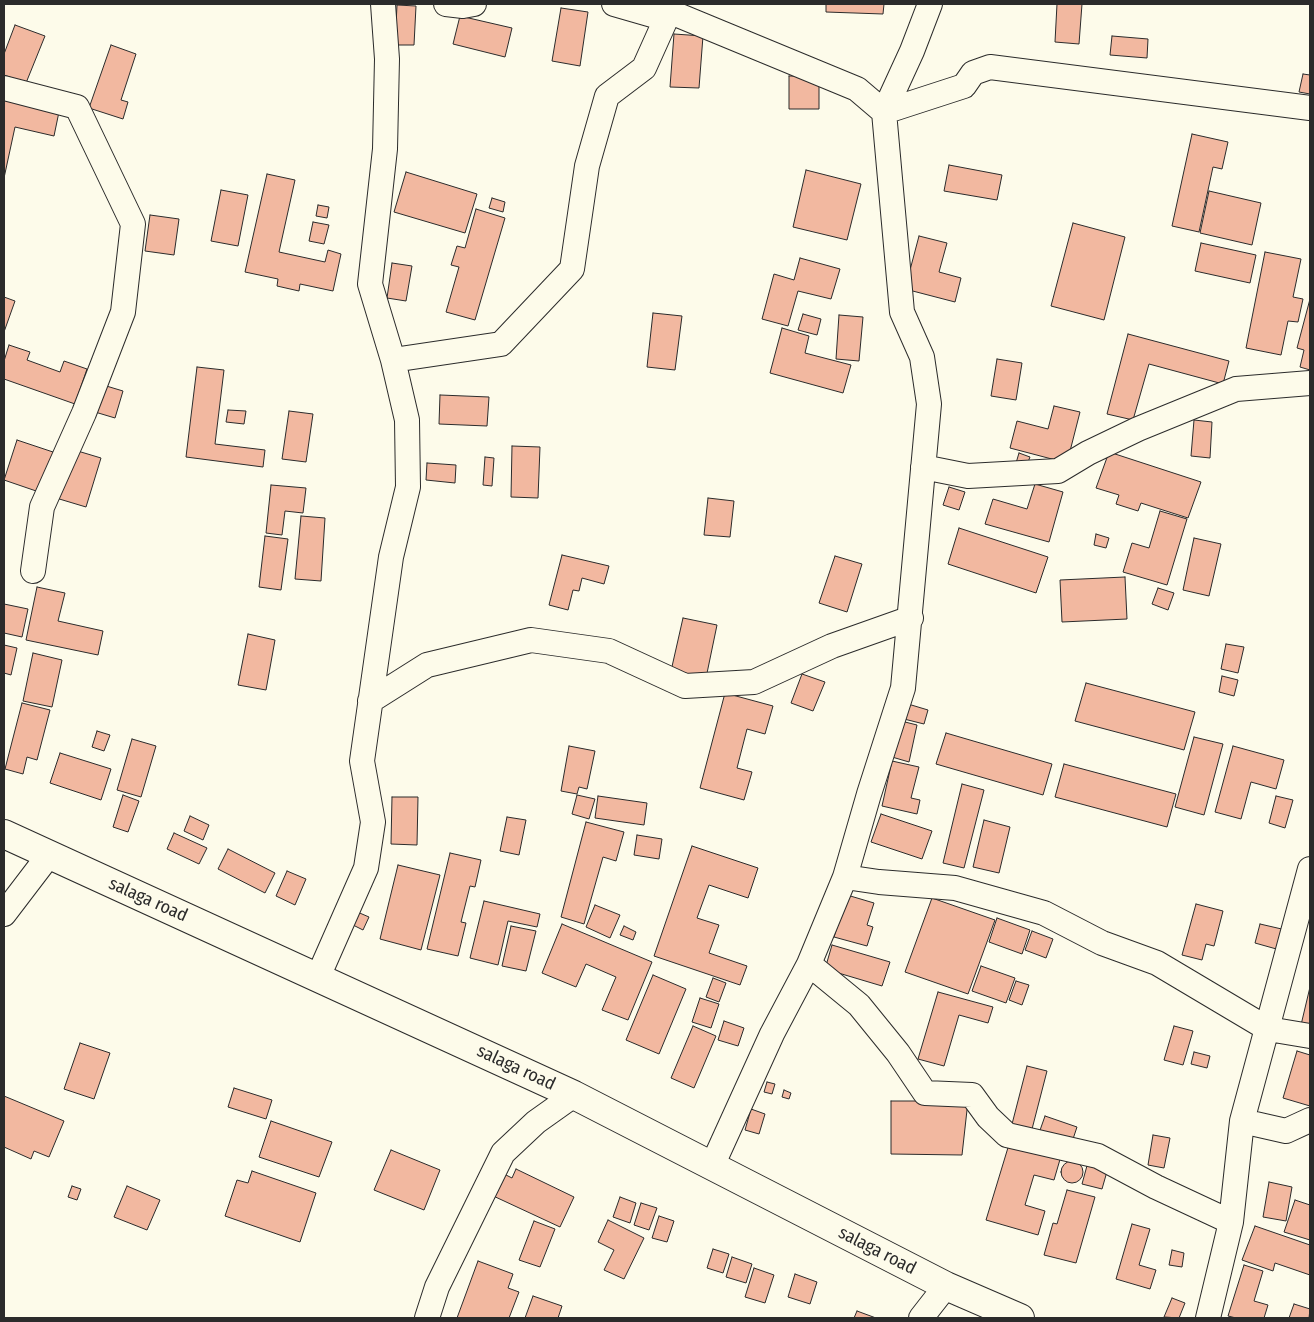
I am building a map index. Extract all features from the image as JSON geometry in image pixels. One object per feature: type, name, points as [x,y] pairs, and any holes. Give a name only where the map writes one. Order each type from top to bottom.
[{"type":"main road","name":"salaga road","points":[[4,834],[574,1094],[946,1286],[1020,1318]]},
{"type":"street","points":[[318,977],[366,868],[373,822],[362,761],[391,557],[408,487],[407,420],[393,360],[370,284],[385,149],[387,59],[383,4]]},
{"type":"street","points":[[446,4],[463,6],[474,4]]},
{"type":"street","points":[[614,4],[670,12],[857,89],[884,112]]},
{"type":"street","points":[[712,1166],[772,1034],[809,964],[844,877],[904,688],[929,404],[922,357],[902,312],[884,112],[912,51],[930,4]]},
{"type":"street","points":[[393,360],[501,344],[572,269],[587,166],[607,96],[644,68],[670,12]]},
{"type":"street","points":[[884,112],[964,86],[973,72],[990,67],[1310,108]]},
{"type":"street","points":[[4,88],[77,107],[133,224],[123,312],[84,413],[42,507],[34,571]]},
{"type":"street","points":[[923,468],[968,476],[1058,471],[1088,453],[1138,429],[1236,389],[1310,383]]},
{"type":"street","points":[[370,701],[427,665],[531,640],[609,651],[684,686],[754,682],[832,646],[911,618]]},
{"type":"street","points":[[7,907],[49,855]]},
{"type":"street","points":[[1208,1318],[1231,1222],[1242,1122],[1310,869]]},
{"type":"street","points":[[844,877],[879,882],[955,888],[1044,913],[1102,943],[1157,963],[1268,1029],[1310,1036]]},
{"type":"street","points":[[809,964],[859,1005],[898,1053],[926,1093],[972,1095],[988,1117],[1007,1136],[1098,1156],[1156,1187],[1231,1222]]},
{"type":"street","points":[[427,1318],[437,1287],[503,1153],[536,1122],[574,1094]]},
{"type":"street","points":[[1242,1122],[1286,1131],[1310,1120]]},
{"type":"street","points":[[921,1318],[946,1286]]},
{"type":"building","points":[[826,4],[884,4],[883,14],[826,12]]},
{"type":"building","points":[[1057,4],[1082,4],[1079,44],[1055,42]]},
{"type":"building","points":[[397,5],[416,6],[414,45],[395,45]]},
{"type":"building","points":[[561,8],[588,12],[580,66],[552,61]]},
{"type":"building","points":[[460,16],[512,28],[505,57],[453,44]]},
{"type":"building","points":[[15,25],[45,36],[26,83],[4,75],[4,54]]},
{"type":"building","points":[[674,34],[703,36],[699,88],[670,87]]},
{"type":"building","points":[[1112,36],[1148,39],[1147,58],[1110,55]]},
{"type":"building","points":[[111,45],[136,54],[121,100],[128,102],[123,119],[89,108]]},
{"type":"building","points":[[1303,74],[1310,75],[1310,94],[1299,92]]},
{"type":"building","points":[[789,76],[819,76],[819,109],[789,109]]},
{"type":"building","points":[[4,95],[60,107],[54,136],[15,127],[4,178]]},
{"type":"building","points":[[1192,134],[1228,142],[1222,169],[1213,167],[1199,232],[1172,226]]},
{"type":"building","points":[[949,165],[1002,175],[997,200],[944,191]]},
{"type":"building","points":[[806,170],[861,184],[847,240],[793,227]]},
{"type":"building","points":[[406,172],[477,194],[465,233],[394,212]]},
{"type":"building","points":[[267,174],[295,180],[279,252],[325,262],[328,250],[341,254],[333,291],[300,284],[299,291],[277,286],[278,279],[245,272]]},
{"type":"building","points":[[221,190],[248,195],[238,246],[211,241]]},
{"type":"building","points":[[1209,191],[1261,203],[1252,245],[1200,233]]},
{"type":"building","points":[[492,198],[505,202],[503,212],[489,208]]},
{"type":"building","points":[[318,205],[329,207],[327,218],[316,216]]},
{"type":"building","points":[[476,209],[505,218],[475,320],[446,312],[459,267],[451,265],[457,246],[465,248]]},
{"type":"building","points":[[150,215],[179,219],[174,255],[145,251]]},
{"type":"building","points":[[313,222],[329,225],[324,244],[309,241]]},
{"type":"building","points":[[1073,223],[1125,237],[1104,320],[1051,306]]},
{"type":"building","points":[[919,236],[947,243],[939,272],[961,278],[955,302],[905,289]]},
{"type":"building","points":[[1201,243],[1256,255],[1250,283],[1195,271]]},
{"type":"building","points":[[1265,252],[1301,259],[1293,297],[1303,299],[1298,322],[1288,321],[1281,355],[1246,348]]},
{"type":"building","points":[[800,258],[840,269],[831,299],[798,291],[788,326],[762,319],[774,274],[794,280]]},
{"type":"building","points":[[392,263],[412,266],[406,301],[387,298]]},
{"type":"building","points":[[4,297],[15,301],[4,332]]},
{"type":"building","points":[[1310,299],[1310,370],[1300,367],[1304,350],[1297,348]]},
{"type":"building","points":[[653,313],[682,316],[675,370],[647,367]]},
{"type":"building","points":[[803,314],[821,319],[817,335],[798,330]]},
{"type":"building","points":[[839,315],[863,317],[859,361],[836,359]]},
{"type":"building","points":[[782,328],[809,336],[805,353],[851,365],[843,393],[770,373]]},
{"type":"building","points":[[1128,334],[1229,361],[1223,384],[1149,364],[1133,420],[1107,414]]},
{"type":"building","points":[[9,345],[30,352],[27,360],[60,372],[64,361],[87,369],[75,404],[4,379],[4,361]]},
{"type":"building","points":[[997,359],[1022,363],[1016,400],[991,396]]},
{"type":"building","points":[[197,367],[224,370],[215,444],[265,450],[263,467],[186,457]]},
{"type":"building","points":[[103,385],[123,391],[115,418],[95,412]]},
{"type":"building","points":[[440,395],[489,397],[487,426],[439,424]]},
{"type":"building","points":[[1054,406],[1080,412],[1067,463],[1010,448],[1017,421],[1048,429]]},
{"type":"building","points":[[228,410],[246,411],[244,424],[226,422]]},
{"type":"building","points":[[289,411],[313,414],[306,462],[282,459]]},
{"type":"building","points":[[1194,420],[1212,422],[1210,458],[1191,456]]},
{"type":"building","points":[[17,440],[56,453],[42,493],[4,480]]},
{"type":"building","points":[[512,446],[540,447],[538,498],[511,497]]},
{"type":"building","points":[[71,449],[101,458],[86,507],[56,498]]},
{"type":"building","points":[[1109,452],[1201,482],[1188,518],[1141,503],[1138,511],[1116,504],[1119,495],[1096,488]]},
{"type":"building","points":[[1019,453],[1030,457],[1026,467],[1016,463]]},
{"type":"building","points":[[485,457],[494,458],[492,486],[483,485]]},
{"type":"building","points":[[427,463],[456,465],[455,483],[426,480]]},
{"type":"building","points":[[1035,484],[1063,492],[1049,542],[985,524],[993,499],[1027,509]]},
{"type":"building","points":[[271,485],[306,488],[303,513],[285,511],[282,535],[266,533]]},
{"type":"building","points":[[949,487],[965,492],[959,510],[943,505]]},
{"type":"building","points":[[708,498],[734,501],[730,537],[704,535]]},
{"type":"building","points":[[1160,511],[1187,519],[1167,585],[1123,572],[1132,543],[1149,548]]},
{"type":"building","points":[[301,516],[325,518],[321,581],[295,579]]},
{"type":"building","points":[[959,528],[1048,557],[1036,593],[948,564]]},
{"type":"building","points":[[1096,534],[1109,538],[1106,548],[1094,545]]},
{"type":"building","points":[[265,536],[288,539],[281,590],[259,587]]},
{"type":"building","points":[[1194,538],[1221,544],[1209,596],[1183,590]]},
{"type":"building","points":[[562,555],[609,566],[604,584],[582,578],[579,591],[573,590],[568,610],[549,605]]},
{"type":"building","points":[[835,556],[862,564],[847,612],[819,603]]},
{"type":"building","points":[[1125,577],[1127,619],[1062,622],[1060,580]]},
{"type":"building","points":[[37,587],[65,593],[58,621],[103,631],[98,655],[26,640]]},
{"type":"building","points":[[1158,588],[1174,593],[1168,610],[1152,604]]},
{"type":"building","points":[[4,604],[28,609],[22,637],[4,633]]},
{"type":"building","points":[[683,618],[717,625],[706,678],[671,671]]},
{"type":"building","points":[[248,634],[275,640],[266,690],[238,685]]},
{"type":"building","points":[[1226,644],[1244,647],[1238,673],[1221,669]]},
{"type":"building","points":[[4,645],[17,648],[11,675],[4,673]]},
{"type":"building","points":[[33,653],[62,660],[52,707],[23,701]]},
{"type":"building","points":[[802,674],[825,682],[813,711],[791,703]]},
{"type":"building","points":[[1222,676],[1238,680],[1234,696],[1219,692]]},
{"type":"building","points":[[1086,683],[1195,712],[1184,750],[1075,721]]},
{"type":"building","points":[[725,693],[773,706],[765,734],[747,729],[737,768],[752,772],[744,800],[700,788]]},
{"type":"building","points":[[22,703],[50,710],[37,760],[27,757],[23,774],[5,769]]},
{"type":"building","points":[[908,704],[928,710],[924,724],[904,719]]},
{"type":"building","points":[[901,721],[917,725],[909,762],[892,757]]},
{"type":"building","points":[[97,731],[110,735],[104,751],[92,747]]},
{"type":"building","points":[[946,733],[1052,764],[1043,795],[936,764]]},
{"type":"building","points":[[1194,737],[1223,744],[1204,815],[1175,807]]},
{"type":"building","points":[[132,739],[156,746],[141,797],[117,790]]},
{"type":"building","points":[[569,746],[595,751],[587,789],[579,787],[577,794],[561,791]]},
{"type":"building","points":[[1233,746],[1284,760],[1276,789],[1251,782],[1241,819],[1215,812]]},
{"type":"building","points":[[60,753],[111,769],[101,800],[50,783]]},
{"type":"building","points":[[892,761],[919,767],[911,798],[920,800],[917,814],[882,806]]},
{"type":"building","points":[[1064,764],[1176,794],[1167,827],[1055,797]]},
{"type":"building","points":[[962,784],[984,790],[964,868],[943,863]]},
{"type":"building","points":[[123,795],[139,801],[128,832],[113,827]]},
{"type":"building","points":[[577,795],[595,799],[589,819],[572,814]]},
{"type":"building","points":[[598,796],[647,803],[644,825],[595,818]]},
{"type":"building","points":[[1276,796],[1293,800],[1285,828],[1269,823]]},
{"type":"building","points":[[392,797],[418,797],[417,845],[391,844]]},
{"type":"building","points":[[881,814],[932,831],[922,859],[871,842]]},
{"type":"building","points":[[190,816],[209,825],[203,840],[184,831]]},
{"type":"building","points":[[507,817],[526,820],[519,855],[500,851]]},
{"type":"building","points":[[984,820],[1010,827],[999,873],[973,867]]},
{"type":"building","points":[[586,822],[624,832],[616,861],[603,857],[584,924],[561,917]]},
{"type":"building","points":[[174,833],[207,848],[199,864],[167,849]]},
{"type":"building","points":[[637,835],[662,839],[659,859],[634,855]]},
{"type":"building","points":[[692,846],[758,868],[748,898],[709,885],[697,918],[719,925],[709,953],[747,966],[740,985],[654,956]]},
{"type":"building","points":[[228,849],[275,873],[265,893],[218,869]]},
{"type":"building","points":[[450,853],[481,860],[475,887],[470,886],[461,922],[466,923],[458,956],[427,949]]},
{"type":"building","points":[[398,865],[440,875],[421,950],[380,939]]},
{"type":"building","points":[[287,871],[306,879],[295,905],[276,896]]},
{"type":"building","points":[[847,895],[874,903],[867,925],[873,927],[867,946],[834,937]]},
{"type":"building","points":[[932,898],[995,920],[968,994],[905,972]]},
{"type":"building","points":[[484,901],[540,914],[537,927],[508,921],[498,965],[470,958]]},
{"type":"building","points":[[1196,904],[1223,911],[1214,946],[1206,944],[1202,960],[1182,955]]},
{"type":"building","points":[[595,905],[620,915],[610,938],[586,927]]},
{"type":"building","points":[[355,911],[369,917],[363,930],[349,923]]},
{"type":"building","points":[[997,918],[1030,930],[1022,954],[989,942]]},
{"type":"building","points":[[562,924],[652,962],[628,1020],[602,1010],[616,977],[586,964],[576,987],[542,973]]},
{"type":"building","points":[[1260,924],[1286,930],[1280,950],[1255,943]]},
{"type":"building","points":[[511,926],[536,931],[526,971],[502,966]]},
{"type":"building","points":[[624,926],[636,932],[633,940],[620,935]]},
{"type":"building","points":[[1032,931],[1053,939],[1046,958],[1025,950]]},
{"type":"building","points":[[832,945],[890,962],[882,986],[825,969]]},
{"type":"building","points":[[981,966],[1015,978],[1006,1003],[972,991]]},
{"type":"building","points":[[653,975],[686,989],[659,1054],[626,1040]]},
{"type":"building","points":[[713,978],[726,983],[719,1002],[706,997]]},
{"type":"building","points":[[1016,981],[1029,985],[1022,1005],[1009,1000]]},
{"type":"building","points":[[1310,987],[1310,1027],[1301,1025]]},
{"type":"building","points":[[938,992],[993,1007],[988,1023],[959,1015],[944,1066],[918,1059]]},
{"type":"building","points":[[700,998],[719,1004],[711,1028],[692,1022]]},
{"type":"building","points":[[724,1021],[744,1028],[738,1046],[718,1040]]},
{"type":"building","points":[[693,1026],[716,1036],[694,1088],[671,1078]]},
{"type":"building","points":[[1174,1026],[1193,1031],[1183,1065],[1164,1060]]},
{"type":"building","points":[[80,1043],[110,1053],[94,1099],[64,1089]]},
{"type":"building","points":[[1297,1051],[1310,1055],[1310,1106],[1283,1098]]},
{"type":"building","points":[[1194,1052],[1210,1056],[1207,1068],[1191,1064]]},
{"type":"building","points":[[1027,1066],[1047,1071],[1031,1133],[1011,1128]]},
{"type":"building","points":[[767,1082],[775,1084],[772,1094],[764,1092]]},
{"type":"building","points":[[234,1088],[272,1100],[266,1119],[228,1107]]},
{"type":"building","points":[[784,1090],[791,1093],[789,1099],[782,1097]]},
{"type":"building","points":[[4,1096],[64,1121],[49,1157],[34,1151],[31,1159],[4,1147]]},
{"type":"building","points":[[891,1101],[968,1101],[962,1155],[891,1154]]},
{"type":"building","points":[[751,1109],[765,1114],[759,1134],[745,1130]]},
{"type":"building","points":[[1045,1116],[1077,1127],[1070,1148],[1038,1136]]},
{"type":"building","points":[[271,1121],[332,1142],[319,1177],[259,1157]]},
{"type":"building","points":[[1153,1135],[1170,1138],[1164,1168],[1148,1165]]},
{"type":"building","points":[[1010,1141],[1061,1156],[1054,1180],[1034,1175],[1025,1205],[1045,1211],[1038,1235],[986,1220]]},
{"type":"building","points":[[391,1150],[440,1170],[424,1210],[374,1190]]},
{"type":"building","points":[[1072,1161],[1080,1164],[1083,1172],[1080,1180],[1072,1183],[1064,1180],[1061,1172],[1064,1164]]},
{"type":"building","points":[[1088,1162],[1108,1168],[1102,1189],[1082,1184]]},
{"type":"building","points":[[516,1169],[574,1197],[560,1227],[489,1194],[500,1172],[512,1178]]},
{"type":"building","points":[[252,1171],[316,1193],[300,1242],[225,1216],[237,1180],[248,1183]]},
{"type":"building","points":[[1269,1182],[1292,1187],[1286,1221],[1263,1217]]},
{"type":"building","points":[[72,1186],[81,1189],[77,1200],[68,1197]]},
{"type":"building","points":[[127,1186],[160,1200],[147,1230],[114,1217]]},
{"type":"building","points":[[1067,1190],[1095,1197],[1076,1263],[1044,1255],[1053,1223],[1057,1224]]},
{"type":"building","points":[[620,1197],[636,1203],[630,1223],[613,1217]]},
{"type":"building","points":[[1295,1200],[1310,1205],[1310,1240],[1284,1232]]},
{"type":"building","points":[[641,1203],[657,1208],[649,1230],[634,1225]]},
{"type":"building","points":[[659,1216],[674,1221],[667,1242],[652,1238]]},
{"type":"building","points":[[608,1220],[644,1238],[624,1279],[604,1270],[614,1250],[598,1242]]},
{"type":"building","points":[[534,1221],[555,1229],[540,1267],[519,1260]]},
{"type":"building","points":[[1132,1224],[1150,1229],[1139,1265],[1156,1270],[1150,1289],[1116,1279]]},
{"type":"building","points":[[1255,1226],[1310,1245],[1310,1275],[1275,1263],[1273,1271],[1242,1260]]},
{"type":"building","points":[[713,1249],[729,1254],[723,1273],[707,1268]]},
{"type":"building","points":[[1172,1250],[1184,1253],[1182,1267],[1169,1265]]},
{"type":"building","points":[[732,1257],[752,1264],[746,1283],[726,1277]]},
{"type":"building","points":[[478,1261],[513,1274],[508,1288],[519,1292],[509,1318],[457,1318]]},
{"type":"building","points":[[1244,1265],[1263,1271],[1254,1301],[1268,1305],[1264,1318],[1236,1318],[1228,1316]]},
{"type":"building","points":[[754,1268],[774,1275],[765,1303],[745,1297]]},
{"type":"building","points":[[795,1274],[817,1282],[810,1304],[788,1297]]},
{"type":"building","points":[[533,1296],[562,1306],[558,1318],[525,1318]]},
{"type":"building","points":[[1172,1298],[1185,1303],[1179,1318],[1164,1317]]},
{"type":"building","points":[[1294,1304],[1310,1309],[1309,1318],[1289,1318]]},
{"type":"building","points":[[857,1311],[876,1318],[854,1318]]}]
